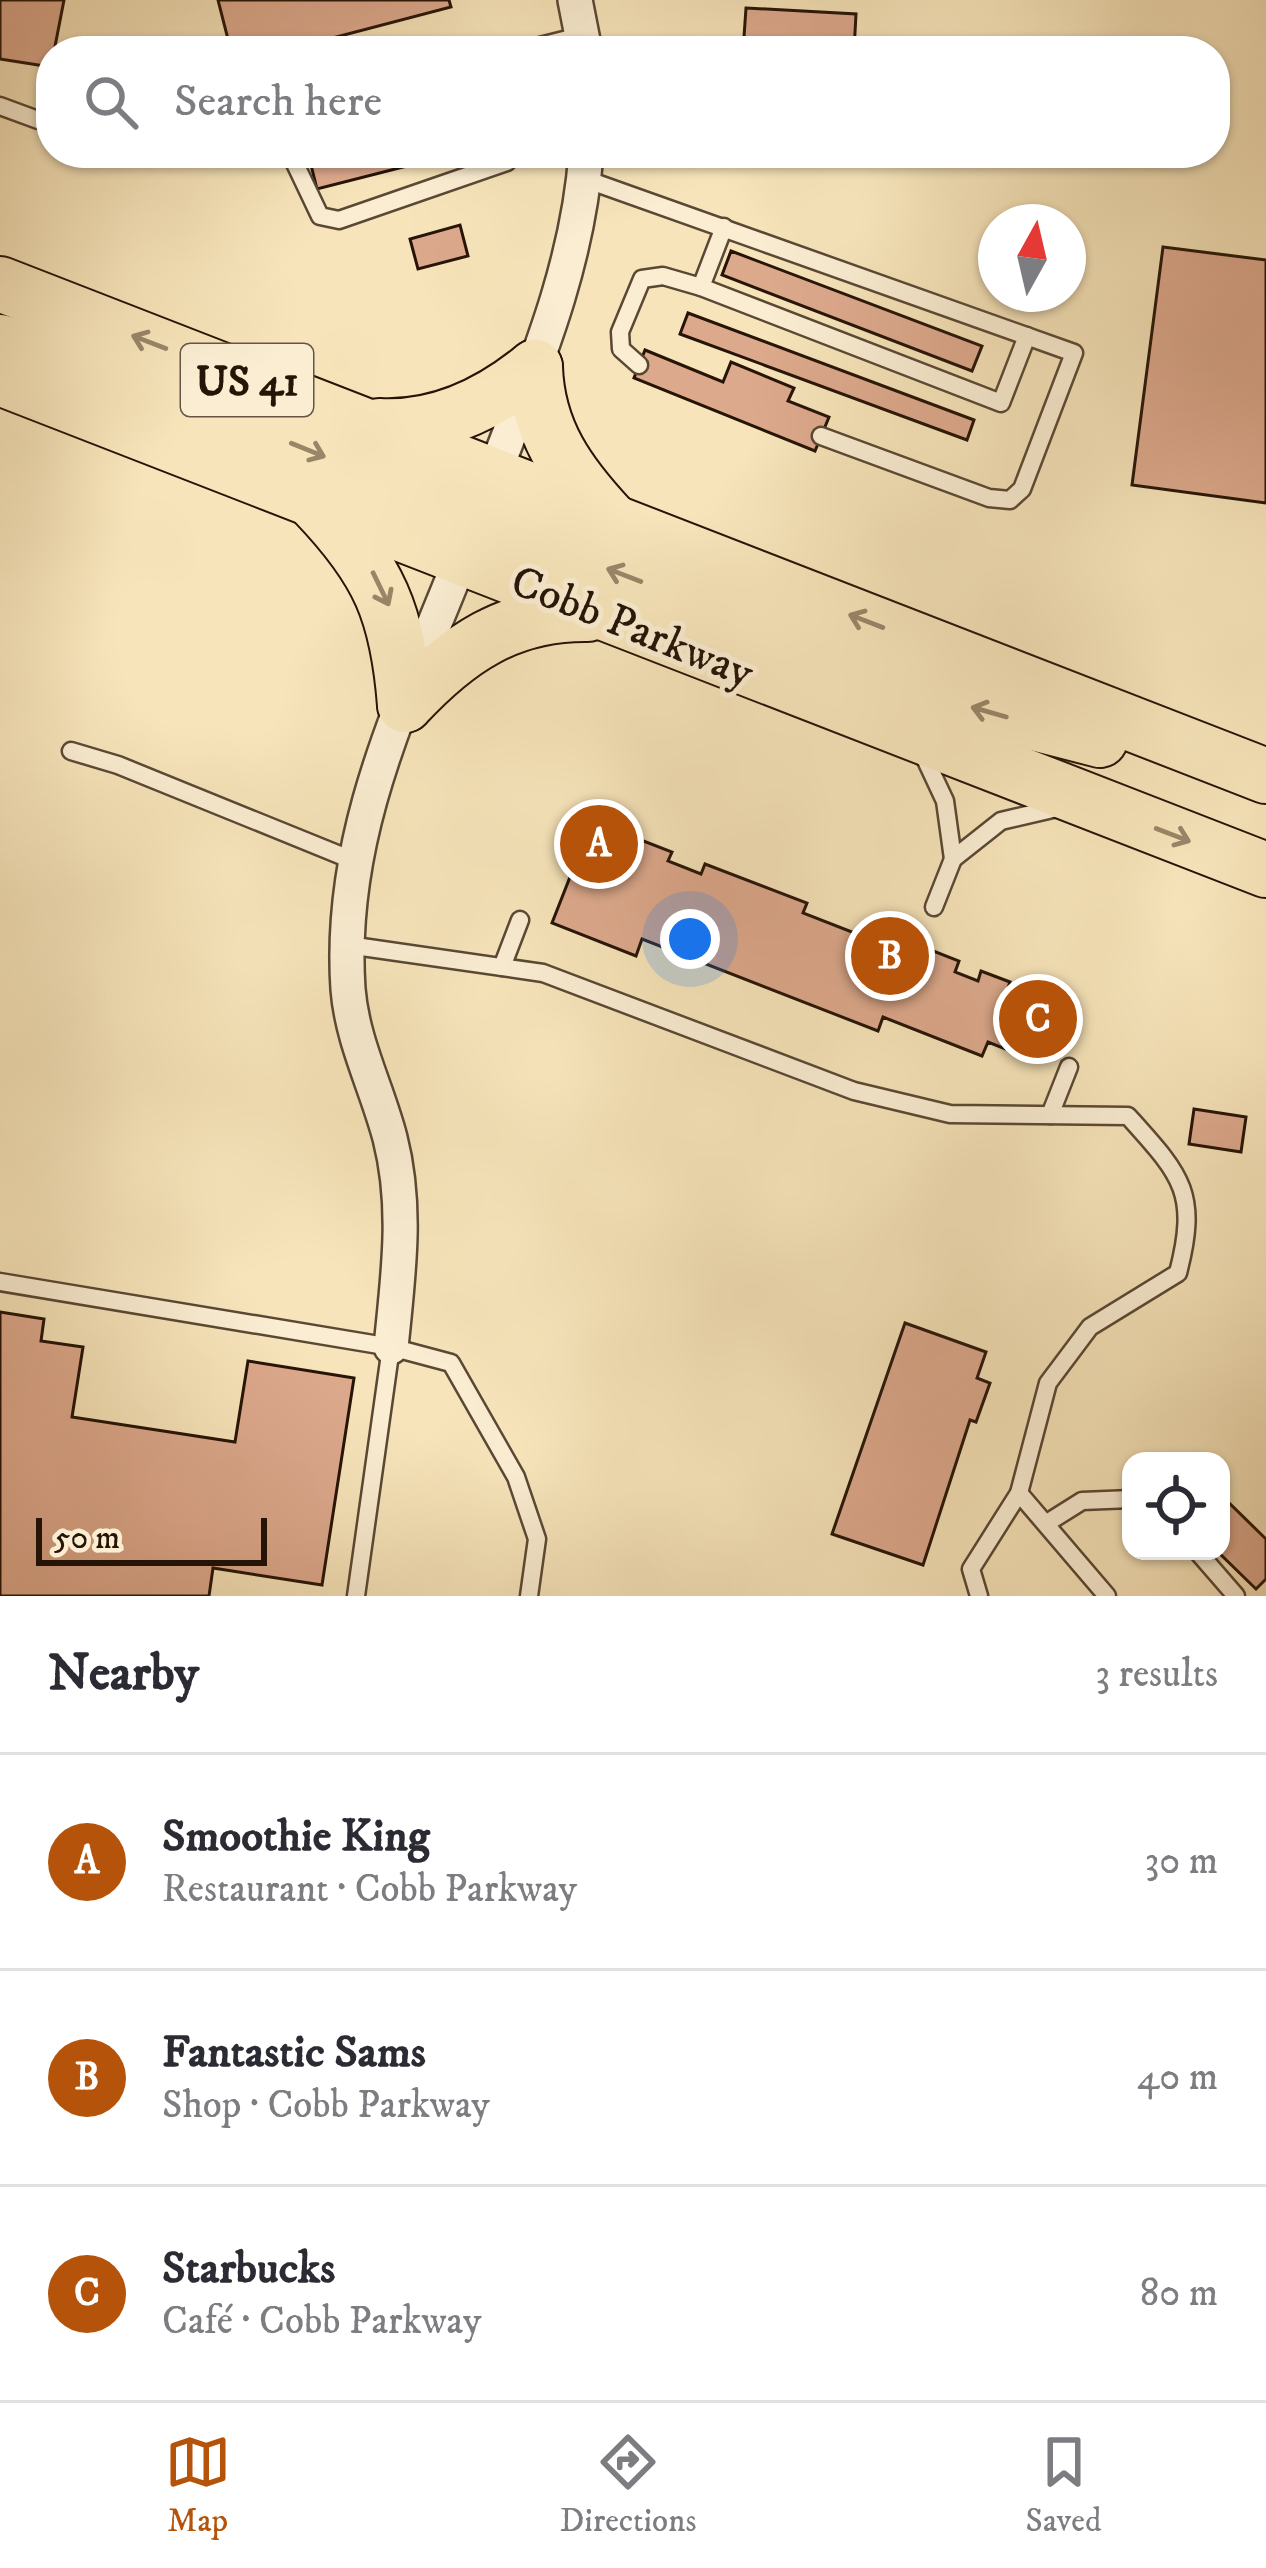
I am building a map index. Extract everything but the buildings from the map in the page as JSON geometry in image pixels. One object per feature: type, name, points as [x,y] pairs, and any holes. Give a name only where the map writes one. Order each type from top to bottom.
[{"type":"main road","name":"Cobb Parkway","points":[[0,284],[365,426],[606,615],[1266,870]]},
{"type":"main road","points":[[0,342],[109,371],[948,701],[1096,739],[1199,750]]},
{"type":"main road","points":[[365,426],[404,428],[452,416],[535,367],[540,412],[549,436],[570,474],[612,521]]},
{"type":"main road","name":"Cobb Parkway","points":[[0,378],[310,497],[477,516],[612,521],[1266,776]]},
{"type":"main road","points":[[310,497],[347,537],[388,601],[397,629],[405,705]]},
{"type":"main road","points":[[405,705],[455,656],[498,630],[555,614],[606,615]]},
{"type":"street","points":[[575,0],[583,36]]},
{"type":"street","points":[[391,1347],[402,1202],[390,1141],[355,1029],[348,944],[352,860],[367,800],[535,367],[570,255],[585,168]]},
{"type":"lane","points":[[0,106],[36,119]]},
{"type":"lane","points":[[297,168],[320,216],[339,220],[490,168]]},
{"type":"lane","points":[[590,168],[724,227],[1074,353],[1022,489],[1010,500],[989,498],[821,436]]},
{"type":"lane","points":[[701,287],[724,227]]},
{"type":"lane","points":[[639,365],[621,349],[620,332],[642,279],[663,276],[1000,403],[1027,336]]},
{"type":"lane","points":[[907,732],[941,789],[952,859],[934,907]]},
{"type":"lane","points":[[1199,750],[1266,759]]},
{"type":"lane","points":[[71,752],[118,765],[352,860]]},
{"type":"lane","points":[[952,859],[1019,813],[1100,806]]},
{"type":"lane","points":[[502,967],[520,920]]},
{"type":"lane","points":[[348,944],[543,974],[854,1091],[950,1114],[1128,1116],[1169,1159],[1190,1223],[1178,1273],[1090,1328],[1048,1383],[1019,1492],[971,1569],[980,1596]]},
{"type":"lane","points":[[1050,1115],[1069,1067]]},
{"type":"lane","points":[[0,1282],[391,1347],[451,1363],[516,1477],[537,1539],[529,1596]]},
{"type":"lane","points":[[356,1596],[391,1347]]},
{"type":"lane","points":[[1019,1492],[1107,1596]]},
{"type":"lane","points":[[1047,1523],[1082,1501],[1122,1499]]},
{"type":"lane","points":[[1205,1560],[1236,1596]]},
{"type":"place","name":"Smoothie King","points":[[599,844]]},
{"type":"place","name":"Fantastic Sams","points":[[890,956]]},
{"type":"place","name":"Starbucks","points":[[1038,1019]]}]
